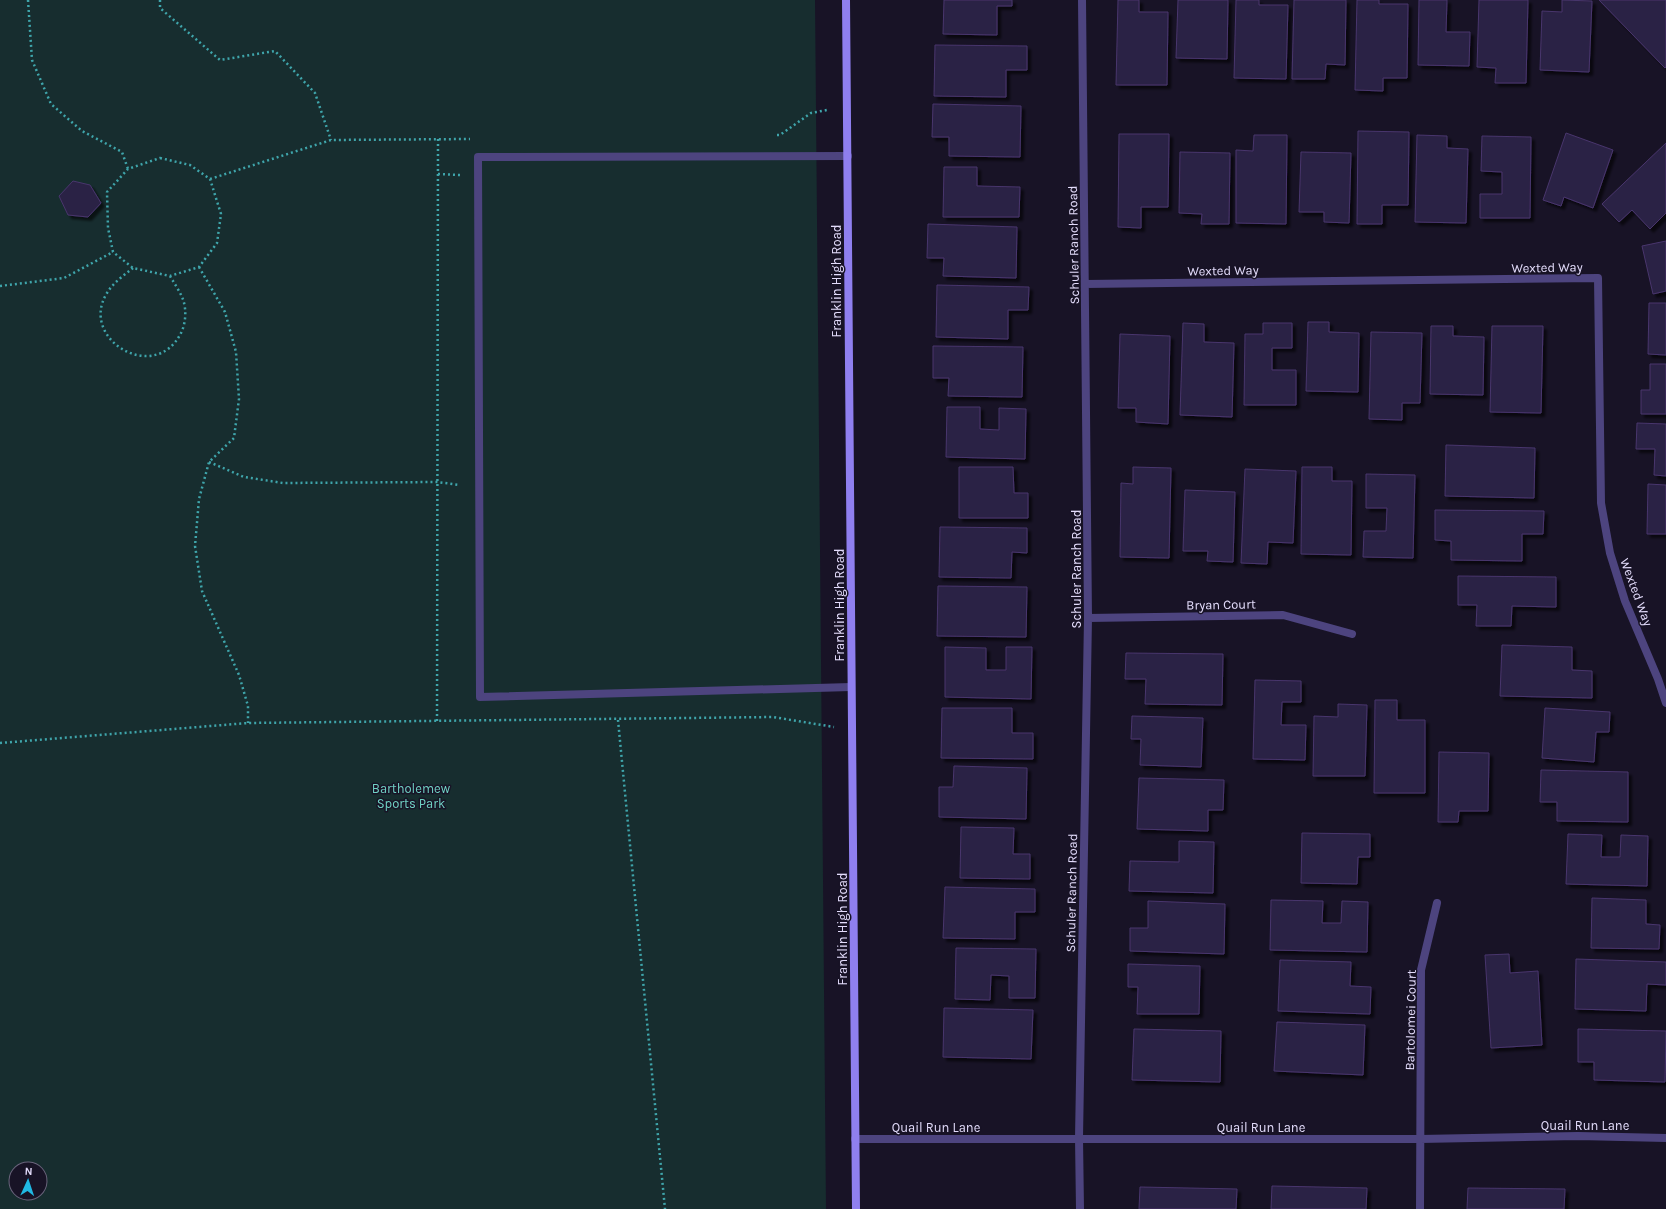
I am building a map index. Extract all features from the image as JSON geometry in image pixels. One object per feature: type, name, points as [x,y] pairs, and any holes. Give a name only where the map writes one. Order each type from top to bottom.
[{"type":"street","name":"Franklin High Road","points":[[846,0],[856,1209]]},
{"type":"street","name":"Schuler Ranch Road","points":[[1080,1209],[1079,1138],[1088,618],[1082,0]]},
{"type":"street","points":[[848,156],[478,157],[480,698],[852,687]]},
{"type":"street","name":"Wexted Way","points":[[1085,284],[1598,278],[1601,503],[1610,553],[1625,601],[1658,679],[1666,703]]},
{"type":"street","name":"Bryan Court","points":[[1088,618],[1282,615],[1352,634]]},
{"type":"street","name":"Bartolomei Court","points":[[1420,1209],[1421,970],[1437,903]]},
{"type":"street","name":"Quail Run Lane","points":[[855,1139],[1420,1139],[1578,1136],[1666,1138]]},
{"type":"path","points":[[28,0],[32,60],[50,104],[82,131],[122,152],[128,169]]},
{"type":"path","points":[[160,0],[160,8],[220,60],[275,51],[315,93],[331,140]]},
{"type":"path","points":[[437,721],[436,482],[438,139]]},
{"type":"path","points":[[160,158],[190,165],[210,179],[221,214],[217,243],[199,266],[170,276],[133,268],[113,252],[108,228],[107,192],[128,169],[160,158]]},
{"type":"path","points":[[0,286],[64,278],[113,252]]},
{"type":"path","points":[[199,266],[225,312],[236,352],[239,399],[234,438],[209,462],[199,499],[195,546],[202,591],[239,675],[248,706],[248,723]]},
{"type":"path","points":[[133,268],[120,278],[107,293],[101,309],[105,332],[112,342],[132,355],[157,354],[164,351],[170,348],[182,330],[185,309],[182,297],[170,276]]},
{"type":"path","points":[[209,462],[244,477],[283,483],[436,482],[480,488]]},
{"type":"path","points":[[0,743],[248,723],[618,720],[773,717],[852,731]]},
{"type":"path","points":[[618,720],[665,1209]]},
{"type":"green space","name":"Bartholemew Sports Park","points":[[0,0],[815,0],[826,1209],[0,1209]]},
{"type":"building","points":[[944,0],[1012,0],[1012,6],[997,6],[997,35],[943,34]]},
{"type":"building","points":[[1118,0],[1139,0],[1139,12],[1168,12],[1167,85],[1116,85]]},
{"type":"building","points":[[1178,0],[1228,0],[1227,59],[1176,58]]},
{"type":"building","points":[[1236,0],[1259,0],[1259,5],[1288,5],[1286,79],[1234,78]]},
{"type":"building","points":[[1294,0],[1346,0],[1345,65],[1326,64],[1325,79],[1292,79]]},
{"type":"building","points":[[1357,0],[1379,0],[1379,4],[1408,4],[1407,78],[1383,78],[1383,91],[1355,90]]},
{"type":"building","points":[[1419,0],[1447,0],[1446,32],[1470,32],[1469,66],[1418,65]]},
{"type":"building","points":[[1479,0],[1528,0],[1526,83],[1495,83],[1496,68],[1477,67]]},
{"type":"building","points":[[1562,0],[1592,1],[1589,72],[1540,70],[1542,11],[1562,12]]},
{"type":"building","points":[[1599,0],[1666,0],[1665,68]]},
{"type":"building","points":[[935,45],[1027,46],[1027,70],[1006,70],[1006,97],[934,96]]},
{"type":"building","points":[[933,104],[1021,106],[1020,157],[949,156],[949,137],[932,137]]},
{"type":"building","points":[[1358,131],[1409,132],[1408,205],[1382,205],[1382,224],[1357,224]]},
{"type":"building","points":[[1566,133],[1613,150],[1593,208],[1564,197],[1561,206],[1543,200]]},
{"type":"building","points":[[1119,134],[1169,134],[1168,207],[1141,207],[1141,228],[1118,227]]},
{"type":"building","points":[[1254,135],[1287,135],[1286,224],[1236,223],[1236,150],[1253,151]]},
{"type":"building","points":[[1417,135],[1447,136],[1447,148],[1468,149],[1466,223],[1415,222]]},
{"type":"building","points":[[1482,136],[1531,137],[1530,218],[1480,218],[1480,194],[1502,194],[1502,172],[1481,171]]},
{"type":"building","points":[[1666,143],[1666,213],[1650,229],[1632,210],[1619,222],[1602,204]]},
{"type":"building","points":[[1180,152],[1230,153],[1229,224],[1201,224],[1202,214],[1179,213]]},
{"type":"building","points":[[1301,152],[1351,153],[1349,223],[1324,222],[1324,212],[1299,212]]},
{"type":"building","points":[[944,167],[977,167],[977,186],[1020,187],[1019,217],[943,217]]},
{"type":"building","points":[[73,181],[90,185],[101,203],[88,217],[68,215],[59,196]]},
{"type":"building","points":[[928,224],[1017,227],[1016,278],[943,276],[944,258],[927,258]]},
{"type":"building","points":[[1666,241],[1666,291],[1653,294],[1642,246]]},
{"type":"building","points":[[937,285],[1029,287],[1028,310],[1008,310],[1008,339],[936,337]]},
{"type":"building","points":[[1649,303],[1666,303],[1666,355],[1648,354]]},
{"type":"building","points":[[1308,322],[1329,322],[1329,332],[1359,333],[1358,392],[1306,391]]},
{"type":"building","points":[[1183,323],[1204,324],[1204,342],[1234,343],[1232,417],[1180,415]]},
{"type":"building","points":[[1263,323],[1292,323],[1292,348],[1272,348],[1272,370],[1296,370],[1296,405],[1244,405],[1245,334],[1263,334]]},
{"type":"building","points":[[1431,326],[1453,326],[1453,336],[1484,337],[1483,395],[1430,394]]},
{"type":"building","points":[[1492,326],[1543,326],[1541,413],[1490,412]]},
{"type":"building","points":[[1371,332],[1422,333],[1420,403],[1402,403],[1402,420],[1369,419]]},
{"type":"building","points":[[1120,334],[1170,336],[1168,424],[1136,422],[1136,408],[1118,408]]},
{"type":"building","points":[[933,346],[1023,347],[1022,397],[948,396],[949,378],[933,378]]},
{"type":"building","points":[[1650,364],[1666,364],[1666,414],[1641,414],[1641,390],[1650,390]]},
{"type":"building","points":[[947,407],[980,407],[980,429],[999,430],[999,408],[1026,409],[1025,459],[946,457]]},
{"type":"building","points":[[1637,423],[1666,424],[1666,476],[1654,475],[1655,449],[1636,449]]},
{"type":"building","points":[[1446,445],[1535,448],[1534,498],[1445,496]]},
{"type":"building","points":[[959,467],[1013,467],[1014,493],[1028,493],[1028,518],[959,518]]},
{"type":"building","points":[[1133,467],[1171,468],[1169,558],[1120,557],[1121,483],[1133,484]]},
{"type":"building","points":[[1302,467],[1332,467],[1332,481],[1352,481],[1351,555],[1301,554]]},
{"type":"building","points":[[1245,469],[1296,471],[1293,543],[1268,542],[1267,564],[1241,563]]},
{"type":"building","points":[[1366,474],[1415,475],[1413,558],[1363,557],[1364,531],[1386,531],[1387,508],[1366,508]]},
{"type":"building","points":[[1648,484],[1666,485],[1666,534],[1647,534]]},
{"type":"building","points":[[1185,490],[1235,492],[1233,562],[1207,561],[1208,551],[1183,551]]},
{"type":"building","points":[[1435,510],[1544,511],[1543,534],[1522,534],[1522,561],[1451,560],[1451,541],[1435,540]]},
{"type":"building","points":[[940,527],[1027,528],[1027,553],[1012,552],[1011,578],[939,577]]},
{"type":"building","points":[[1458,576],[1556,577],[1556,607],[1512,606],[1511,626],[1476,626],[1477,605],[1458,605]]},
{"type":"building","points":[[938,586],[1027,587],[1026,637],[937,636]]},
{"type":"building","points":[[1502,645],[1572,647],[1572,670],[1592,671],[1592,698],[1500,696]]},
{"type":"building","points":[[945,647],[986,648],[986,670],[1006,670],[1006,647],[1032,647],[1031,699],[945,697]]},
{"type":"building","points":[[1126,653],[1223,654],[1222,705],[1145,704],[1146,679],[1125,679]]},
{"type":"building","points":[[1255,680],[1301,681],[1301,702],[1282,702],[1281,725],[1306,725],[1305,760],[1253,759]]},
{"type":"building","points":[[1375,700],[1397,700],[1397,720],[1425,720],[1425,793],[1374,793]]},
{"type":"building","points":[[1338,704],[1367,705],[1365,776],[1313,776],[1314,716],[1338,717]]},
{"type":"building","points":[[942,708],[1012,708],[1012,733],[1033,733],[1033,759],[941,758]]},
{"type":"building","points":[[1545,708],[1610,712],[1609,732],[1596,732],[1594,762],[1542,758]]},
{"type":"building","points":[[1132,716],[1203,718],[1201,767],[1140,765],[1141,739],[1131,739]]},
{"type":"building","points":[[1439,752],[1489,753],[1488,811],[1459,811],[1458,822],[1438,822]]},
{"type":"building","points":[[954,766],[1027,768],[1026,819],[939,817],[939,787],[953,787]]},
{"type":"building","points":[[1541,770],[1628,772],[1628,822],[1557,821],[1557,802],[1540,802]]},
{"type":"building","points":[[1139,778],[1224,780],[1223,810],[1208,810],[1208,831],[1137,829]]},
{"type":"building","points":[[961,827],[1014,828],[1013,854],[1030,854],[1030,879],[960,878]]},
{"type":"building","points":[[1302,833],[1370,834],[1370,857],[1358,857],[1357,884],[1301,883]]},
{"type":"building","points":[[1568,834],[1602,835],[1601,857],[1620,857],[1621,835],[1648,836],[1647,886],[1566,884]]},
{"type":"building","points":[[1179,841],[1214,842],[1213,893],[1129,891],[1130,861],[1179,862]]},
{"type":"building","points":[[945,887],[1035,889],[1035,912],[1015,912],[1015,939],[943,938]]},
{"type":"building","points":[[1592,898],[1646,900],[1646,924],[1660,925],[1659,949],[1591,948]]},
{"type":"building","points":[[1271,900],[1323,901],[1322,923],[1341,923],[1342,901],[1368,902],[1367,952],[1270,950]]},
{"type":"building","points":[[1148,901],[1225,904],[1224,954],[1130,951],[1130,928],[1148,928]]},
{"type":"building","points":[[956,948],[1036,949],[1035,998],[1009,998],[1009,976],[991,975],[990,1000],[955,999]]},
{"type":"building","points":[[1509,954],[1510,973],[1538,971],[1542,1045],[1491,1048],[1485,955]]},
{"type":"building","points":[[1576,959],[1666,962],[1666,985],[1647,984],[1646,1011],[1575,1009]]},
{"type":"building","points":[[1280,960],[1351,962],[1350,986],[1371,987],[1370,1014],[1278,1011]]},
{"type":"building","points":[[1128,964],[1200,966],[1199,1014],[1137,1014],[1138,987],[1128,987]]},
{"type":"building","points":[[944,1008],[1033,1010],[1031,1059],[943,1057]]},
{"type":"building","points":[[1277,1022],[1365,1025],[1363,1075],[1274,1071]]},
{"type":"building","points":[[1134,1029],[1221,1031],[1220,1082],[1132,1080]]},
{"type":"building","points":[[1578,1029],[1666,1031],[1665,1082],[1594,1080],[1594,1062],[1578,1062]]},
{"type":"building","points":[[1272,1186],[1367,1188],[1366,1209],[1271,1209]]},
{"type":"building","points":[[1140,1187],[1237,1189],[1236,1209],[1139,1209]]},
{"type":"building","points":[[1468,1188],[1565,1189],[1564,1209],[1467,1209]]}]
